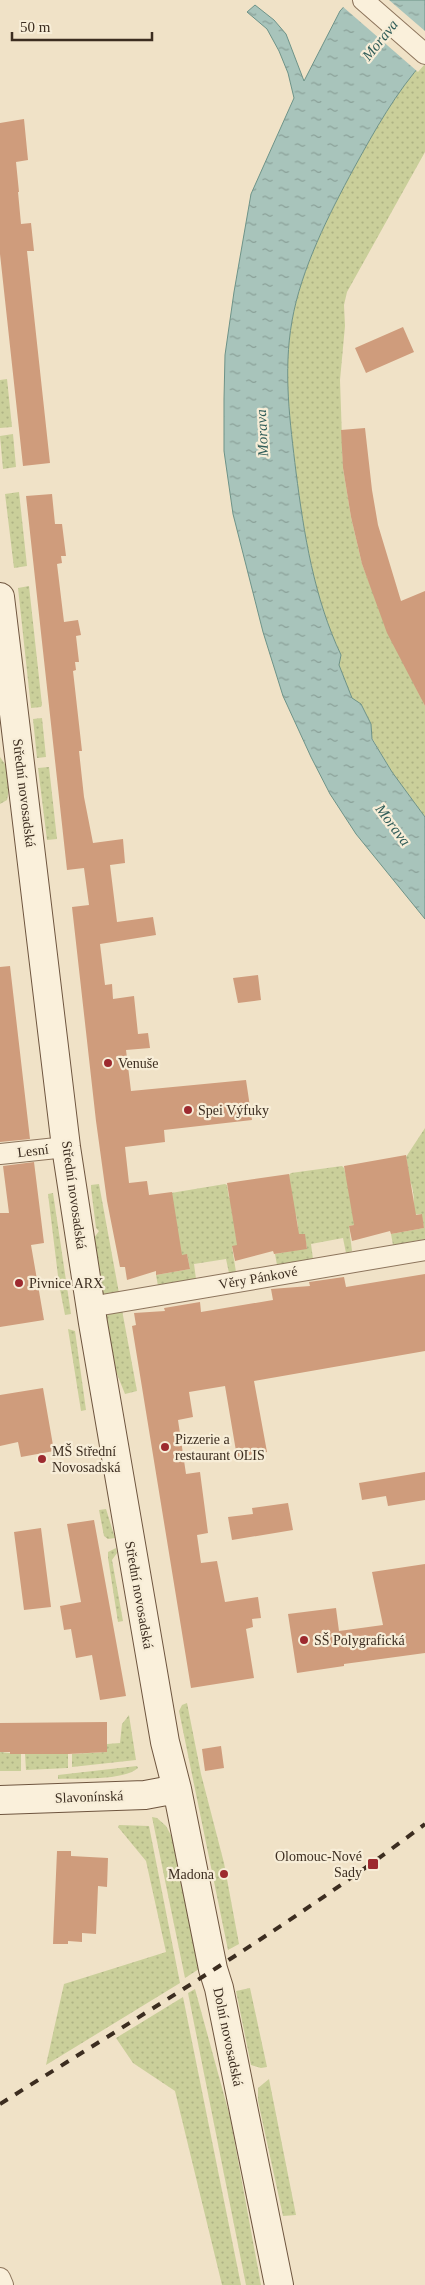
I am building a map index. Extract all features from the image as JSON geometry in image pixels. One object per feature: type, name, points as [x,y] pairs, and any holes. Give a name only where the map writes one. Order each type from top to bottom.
[{"type":"main road","name":"Střední novosadská","points":[[0,598],[66,1147],[90,1307],[164,1734],[176,1789]]},
{"type":"main road","name":"Slavonínská","points":[[0,1800],[145,1795],[176,1789]]},
{"type":"main road","name":"Dolní novosadská","points":[[176,1789],[279,2285]]},
{"type":"street","points":[[363,0],[425,54]]},
{"type":"street","name":"Lesní","points":[[0,1154],[66,1147]]},
{"type":"street","name":"Věry Pánkové","points":[[90,1307],[425,1250]]},
{"type":"street","points":[[0,2278],[3,2285]]},
{"type":"green space","points":[[425,60],[425,152],[347,292],[344,305],[345,326],[340,380],[343,468],[351,517],[362,564],[389,633],[425,706],[425,817],[392,772],[372,738],[371,724],[361,704],[352,699],[339,665],[341,655],[324,611],[311,565],[299,495],[290,416],[288,359],[289,340],[296,301],[317,242],[378,126],[395,98]]},
{"type":"green space","points":[[7,379],[12,427],[0,428],[0,380]]},
{"type":"green space","points":[[13,434],[16,467],[3,469],[0,436]]},
{"type":"green space","points":[[19,492],[27,566],[14,568],[5,494]]},
{"type":"green space","points":[[29,586],[42,705],[41,707],[31,708],[18,588]]},
{"type":"green space","points":[[42,718],[46,757],[37,758],[33,719]]},
{"type":"green space","points":[[0,757],[7,767],[9,789],[7,800],[0,804]]},
{"type":"green space","points":[[49,767],[57,839],[47,840],[38,768]]},
{"type":"green space","points":[[425,1128],[425,1239],[393,1245],[391,1234],[424,1228],[421,1214],[411,1215],[414,1204],[412,1185],[403,1169],[408,1168],[406,1157]]},
{"type":"green space","points":[[342,1166],[359,1224],[349,1226],[352,1251],[346,1253],[343,1238],[311,1244],[313,1259],[277,1265],[275,1254],[307,1248],[304,1234],[294,1235],[298,1227],[296,1215],[291,1216],[289,1175],[291,1173]]},
{"type":"green space","points":[[99,1184],[119,1293],[107,1295],[102,1293],[94,1238],[99,1231],[96,1228],[91,1185]]},
{"type":"green space","points":[[227,1185],[229,1198],[234,1198],[231,1206],[233,1218],[238,1218],[235,1232],[237,1239],[242,1245],[232,1247],[236,1272],[229,1273],[226,1259],[194,1264],[196,1279],[158,1286],[156,1275],[190,1269],[187,1255],[177,1256],[171,1193]]},
{"type":"green space","points":[[53,1193],[71,1314],[65,1315],[59,1284],[48,1194]]},
{"type":"green space","points":[[122,1310],[137,1391],[125,1394],[113,1364],[105,1316]]},
{"type":"green space","points":[[68,1329],[75,1331],[86,1410],[81,1411]]},
{"type":"green space","points":[[106,1509],[115,1538],[108,1539],[104,1536],[99,1510]]},
{"type":"green space","points":[[116,1548],[117,1553],[112,1560],[123,1621],[118,1622],[108,1558],[108,1552]]},
{"type":"green space","points":[[187,1703],[201,1774],[224,1863],[239,1944],[228,1950],[179,1711],[182,1705]]},
{"type":"green space","points":[[129,1715],[136,1760],[72,1767],[72,1754],[107,1752],[107,1744],[120,1743],[122,1724]]},
{"type":"green space","points":[[0,1752],[21,1754],[21,1771],[0,1771]]},
{"type":"green space","points":[[25,1754],[68,1754],[68,1768],[26,1770]]},
{"type":"green space","points":[[137,1766],[138,1768],[131,1772],[112,1777],[58,1779],[58,1775]]},
{"type":"green space","points":[[152,1817],[157,1818],[166,1826],[173,1839],[199,1969],[185,1978]]},
{"type":"green space","points":[[119,1825],[149,1826],[180,1983],[46,2065],[64,1984],[166,1952],[146,1861],[118,1827]]},
{"type":"green space","points":[[250,1988],[267,2067],[261,2068],[251,2065],[236,1991]]},
{"type":"green space","points":[[195,1989],[230,2117],[261,2285],[246,2285],[188,1993]]},
{"type":"green space","points":[[183,1997],[241,2285],[222,2285],[175,2091],[133,2063],[116,2038]]},
{"type":"green space","points":[[269,2079],[296,2215],[283,2216],[258,2101],[258,2088]]},
{"type":"water","name":"Morava","points":[[350,0],[425,0],[425,60],[414,72],[386,112],[335,204],[309,262],[296,301],[289,340],[290,416],[296,472],[311,565],[324,611],[341,655],[339,665],[352,698],[361,704],[371,724],[372,739],[392,772],[425,817],[425,919],[356,834],[330,794],[283,696],[263,632],[233,514],[224,451],[225,355],[251,194],[294,98],[288,73],[267,29],[247,12],[255,5],[274,20],[286,34],[304,81],[340,11]]},
{"type":"pier","points":[[347,0],[389,0],[425,31],[425,64],[418,72],[342,6]]},
{"type":"building","points":[[24,119],[28,160],[16,162],[18,192],[21,224],[31,223],[34,251],[27,251],[50,463],[23,466],[0,254],[0,123]]},
{"type":"building","points":[[403,327],[414,352],[366,373],[355,348]]},
{"type":"building","points":[[365,428],[378,525],[401,601],[425,591],[425,706],[387,633],[362,564],[351,517],[343,468],[341,430]]},
{"type":"building","points":[[52,494],[55,524],[62,524],[66,556],[61,556],[62,563],[57,564],[64,622],[78,620],[81,635],[76,636],[79,662],[75,662],[76,670],[73,671],[82,751],[79,751],[84,797],[93,843],[123,839],[125,863],[110,865],[117,922],[153,917],[156,935],[100,944],[105,985],[112,984],[113,999],[134,996],[138,1034],[148,1033],[150,1048],[126,1050],[131,1091],[246,1080],[252,1120],[164,1130],[165,1142],[125,1147],[129,1183],[147,1181],[149,1195],[172,1192],[182,1255],[187,1254],[190,1269],[156,1275],[156,1271],[127,1280],[125,1267],[120,1267],[107,1201],[96,1121],[72,907],[89,905],[84,868],[67,870],[26,496]]},
{"type":"building","points":[[10,966],[30,1139],[0,1142],[0,967]]},
{"type":"building","points":[[258,975],[261,1000],[238,1003],[233,978]]},
{"type":"building","points":[[406,1155],[416,1215],[422,1214],[424,1228],[391,1234],[390,1231],[352,1241],[349,1226],[354,1225],[344,1166]]},
{"type":"building","name":"Pivnice ARX","points":[[34,1162],[44,1243],[31,1245],[44,1320],[0,1327],[0,1213],[9,1213],[3,1166]]},
{"type":"building","points":[[289,1174],[299,1234],[305,1234],[307,1249],[274,1254],[273,1251],[235,1261],[232,1246],[237,1245],[227,1183]]},
{"type":"building","points":[[425,1274],[425,1351],[254,1381],[267,1452],[237,1457],[225,1386],[189,1392],[193,1417],[178,1420],[186,1474],[200,1472],[208,1533],[197,1535],[201,1563],[217,1561],[225,1602],[258,1597],[261,1618],[252,1619],[253,1627],[246,1629],[254,1678],[191,1688],[132,1326],[136,1325],[134,1313],[165,1311],[164,1308],[200,1302],[201,1312],[273,1300],[271,1289],[310,1286],[309,1282],[344,1277],[346,1287]]},
{"type":"building","points":[[43,1388],[54,1451],[21,1457],[18,1442],[0,1446],[0,1395]]},
{"type":"building","points":[[425,1472],[425,1500],[388,1506],[386,1496],[362,1500],[359,1483]]},
{"type":"building","points":[[288,1503],[293,1530],[232,1540],[228,1517],[253,1514],[252,1508]]},
{"type":"building","points":[[94,1520],[126,1696],[100,1700],[92,1655],[76,1658],[71,1629],[64,1630],[60,1606],[81,1602],[67,1524]]},
{"type":"building","points":[[41,1528],[51,1607],[24,1610],[14,1532]]},
{"type":"building","points":[[425,1564],[425,1653],[344,1664],[344,1666],[297,1673],[288,1614],[336,1608],[339,1631],[383,1625],[372,1572]]},
{"type":"building","points":[[107,1722],[107,1752],[10,1754],[10,1752],[0,1752],[0,1723]]},
{"type":"building","points":[[221,1746],[224,1768],[205,1771],[202,1749]]},
{"type":"building","points":[[57,1851],[71,1851],[71,1856],[108,1858],[107,1887],[98,1886],[96,1934],[82,1933],[82,1942],[68,1941],[68,1944],[53,1944]]},
{"type":"railway","points":[[0,2104],[269,1934],[374,1862],[425,1824]]},
{"type":"place","name":"Venuše","points":[[108,1063]]},
{"type":"place","name":"Spei Výfuky","points":[[188,1110]]},
{"type":"place","name":"Pivnice ARX","points":[[19,1283]]},
{"type":"place","name":"Pizzerie a restaurant OLIS","points":[[165,1447]]},
{"type":"place","name":"MŠ Střední Novosadská","points":[[42,1459]]},
{"type":"place","name":"SŠ Polygrafická","points":[[304,1640]]},
{"type":"place","name":"Olomouc-Nové Sady","points":[[373,1864]]},
{"type":"place","name":"Madona","points":[[224,1874]]}]
